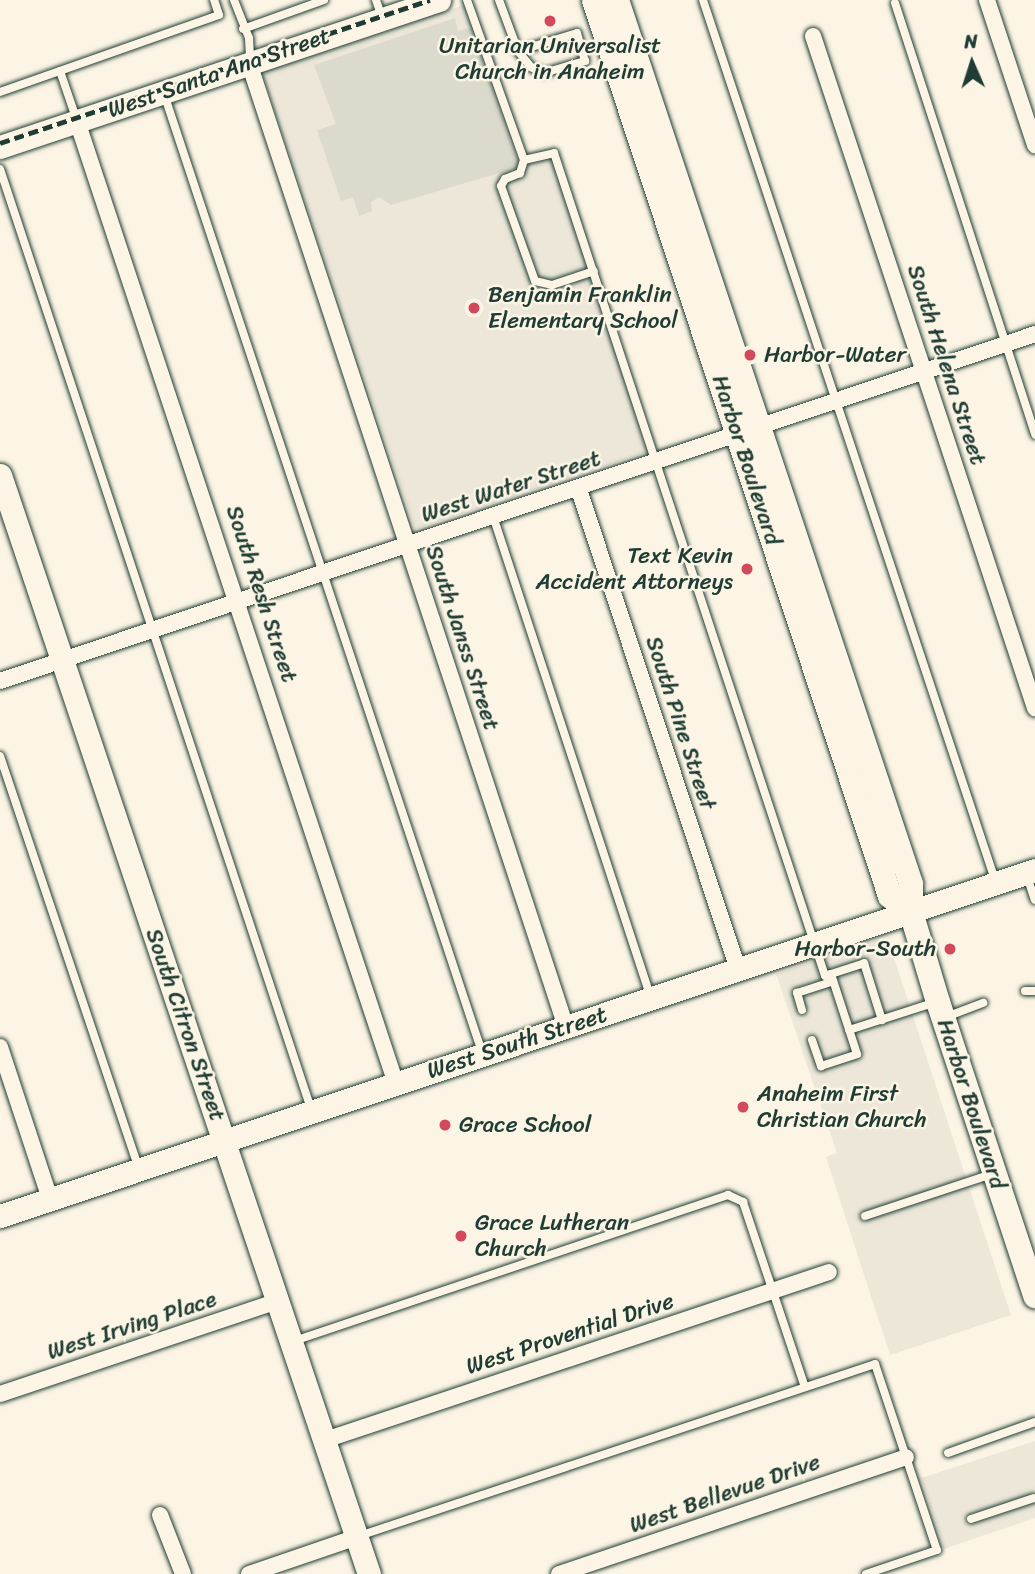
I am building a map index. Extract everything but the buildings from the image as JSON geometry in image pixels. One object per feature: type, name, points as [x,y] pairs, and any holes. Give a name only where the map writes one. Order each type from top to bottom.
[{"type":"main road","name":"Harbor Boulevard","points":[[594,0],[911,884],[911,912],[940,1010],[1035,1296]]},
{"type":"main road","name":"Harbor Boulevard","points":[[617,0],[747,430]]},
{"type":"street","name":"West Santa Ana Street","points":[[0,147],[249,63],[380,9],[439,0]]},
{"type":"street","points":[[987,0],[1035,145]]},
{"type":"street","name":"South Helena Street","points":[[813,36],[1035,708]]},
{"type":"street","name":"South Janss Street","points":[[249,63],[566,1027]]},
{"type":"street","name":"South Resh Street","points":[[77,121],[239,601],[396,1084]]},
{"type":"street","name":"West Water Street","points":[[0,681],[493,516],[579,491],[656,461],[1035,334]]},
{"type":"street","name":"South Citron Street","points":[[0,475],[369,1574]]},
{"type":"street","name":"South Pine Street","points":[[579,491],[738,970]]},
{"type":"street","name":"West South Street","points":[[0,1216],[1031,872]]},
{"type":"street","points":[[0,1048],[50,1199]]},
{"type":"street","name":"West Provential Drive","points":[[325,1440],[829,1272]]},
{"type":"street","name":"West Irving Place","points":[[0,1394],[278,1301]]},
{"type":"street","name":"West Bellevue Drive","points":[[559,1574],[906,1457]]},
{"type":"street","points":[[160,1515],[183,1574]]},
{"type":"street","points":[[249,1574],[357,1537]]},
{"type":"lane","points":[[0,92],[219,15],[214,0]]},
{"type":"lane","points":[[234,0],[243,29],[249,38],[249,63]]},
{"type":"lane","points":[[243,29],[324,0]]},
{"type":"lane","points":[[467,0],[524,160],[520,173],[505,179],[501,186],[535,281],[552,285],[594,271]]},
{"type":"lane","points":[[499,0],[518,51],[531,67],[544,74],[585,61],[577,33],[518,51]]},
{"type":"lane","points":[[703,0],[996,883]]},
{"type":"lane","points":[[895,3],[1035,435]]},
{"type":"lane","points":[[60,71],[77,121]]},
{"type":"lane","points":[[163,92],[483,1055]]},
{"type":"lane","points":[[524,160],[554,153],[825,976],[832,977]]},
{"type":"lane","points":[[0,169],[312,1112]]},
{"type":"lane","points":[[493,516],[652,998]]},
{"type":"lane","points":[[0,755],[139,1170]]},
{"type":"lane","points":[[1031,872],[1035,900]]},
{"type":"lane","points":[[802,1010],[797,993],[864,963],[882,1020]]},
{"type":"lane","points":[[812,1040],[821,1066],[857,1054],[832,977]]},
{"type":"lane","points":[[849,1030],[882,1020],[983,1003]]},
{"type":"lane","points":[[865,1216],[994,1174]]},
{"type":"lane","points":[[292,1342],[728,1195],[743,1202],[805,1387]]},
{"type":"lane","points":[[357,1537],[875,1364],[937,1550],[866,1574]]},
{"type":"lane","points":[[948,1453],[1035,1422]]},
{"type":"lane","points":[[971,1519],[1034,1498]]},
{"type":"shaded area","name":"Benjamin Franklin Elementary School","points":[[467,4],[521,166],[557,155],[656,449],[415,529],[262,72]]},
{"type":"shaded area","points":[[455,18],[458,31],[471,28],[519,167],[391,205],[379,197],[371,202],[372,211],[359,216],[353,197],[341,201],[317,130],[336,124],[314,65]]},
{"type":"shaded area","points":[[879,939],[890,946],[1011,1315],[890,1355],[826,1157],[837,1153],[776,974]]},
{"type":"shaded area","points":[[1035,1441],[1035,1518],[944,1549],[921,1478]]},
{"type":"railway","points":[[0,143],[430,0]]},
{"type":"place","name":"Unitarian Universalist Church in Anaheim","points":[[550,21]]},
{"type":"place","name":"Benjamin Franklin Elementary School","points":[[474,308]]},
{"type":"place","name":"Harbor-Water","points":[[750,355]]},
{"type":"place","name":"Text Kevin Accident Attorneys","points":[[747,569]]},
{"type":"place","name":"Harbor-South","points":[[950,949]]},
{"type":"place","name":"Anaheim First Christian Church","points":[[743,1107]]},
{"type":"place","name":"Grace School","points":[[445,1125]]},
{"type":"place","name":"Grace Lutheran Church","points":[[461,1236]]}]
